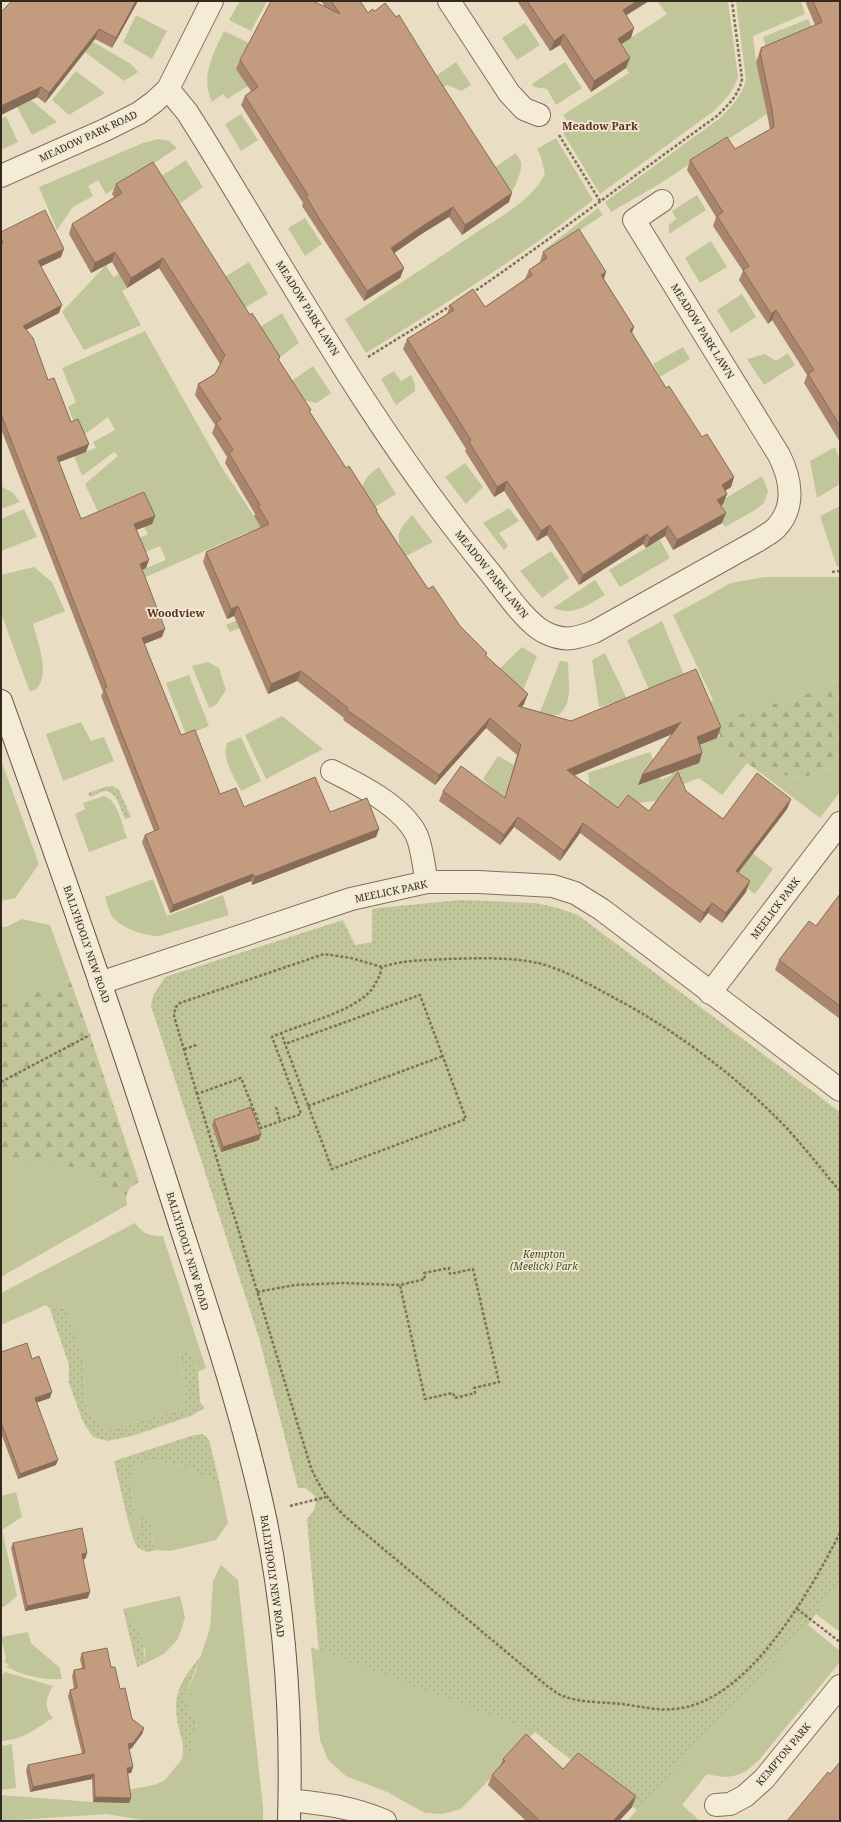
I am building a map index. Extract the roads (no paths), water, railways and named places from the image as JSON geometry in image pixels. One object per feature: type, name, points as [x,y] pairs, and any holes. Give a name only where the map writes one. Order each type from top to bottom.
[{"type":"street","name":"MEADOW PARK ROAD","points":[[1,176],[105,130],[139,113],[154,102],[168,89],[212,1]]},
{"type":"street","points":[[449,1],[509,93],[524,109],[539,115]]},
{"type":"street","name":"MEADOW PARK LAWN","points":[[168,89],[204,139],[346,371],[426,490],[479,559],[530,621],[543,631],[559,638],[572,639],[594,632],[758,541],[775,529],[784,517],[790,501],[790,487],[786,470],[779,455],[634,220],[662,202]]},
{"type":"street","name":"BALLYHOOLY NEW ROAD","points":[[1,701],[64,874],[140,1099],[237,1409],[264,1512],[279,1607],[285,1673],[289,1738],[289,1821]]},
{"type":"street","points":[[332,771],[353,782],[393,808],[407,820],[417,836],[427,882]]},
{"type":"street","name":"MEELICK PARK","points":[[710,993],[840,823]]},
{"type":"street","name":"MEELICK PARK","points":[[100,983],[351,899],[427,882],[478,882],[553,886],[575,893],[601,909],[840,1090]]},
{"type":"street","name":"KEMPTON PARK","points":[[716,1805],[730,1804],[745,1796],[764,1779],[840,1686]]},
{"type":"street","points":[[290,1800],[343,1807],[363,1812],[386,1821]]},
{"type":"district","name":"Meadow Park","points":[[600,126]]},
{"type":"district","name":"Woodview","points":[[176,613]]},
{"type":"park label","name":"Kempton (Meelick) Park","points":[[544,1260]]}]
